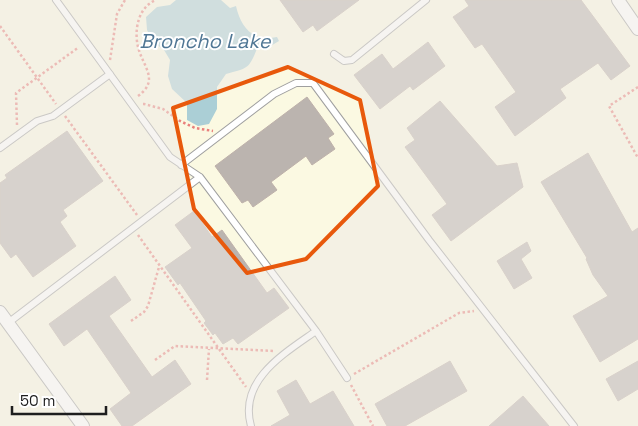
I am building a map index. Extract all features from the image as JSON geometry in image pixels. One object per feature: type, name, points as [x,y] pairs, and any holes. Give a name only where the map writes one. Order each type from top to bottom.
[{"type":"street","points":[[618,0],[638,29]]},
{"type":"street","points":[[0,312],[83,426]]},
{"type":"lane","points":[[56,0],[170,157],[200,177],[316,332],[347,378]]},
{"type":"lane","points":[[334,54],[344,61],[352,60],[426,0]]},
{"type":"lane","points":[[0,148],[37,121],[53,116],[110,74]]},
{"type":"lane","points":[[182,165],[274,94],[296,83],[313,83],[429,240],[574,426]]},
{"type":"lane","points":[[8,323],[200,177]]},
{"type":"lane","points":[[251,426],[249,420],[251,395],[262,374],[287,352],[316,332]]},
{"type":"path","points":[[105,68],[109,62],[117,14],[125,0]]},
{"type":"path","points":[[130,102],[148,86],[148,70],[138,48],[136,37],[144,8],[156,0]]},
{"type":"path","points":[[0,26],[142,222]]},
{"type":"path","points":[[18,135],[16,93],[86,41]]},
{"type":"path","points":[[638,87],[609,106],[638,158]]},
{"type":"path","points":[[135,108],[144,104],[163,110],[180,122],[195,128],[211,130],[217,137]]},
{"type":"path","points":[[133,228],[251,395]]},
{"type":"path","points":[[131,321],[144,312],[148,306],[159,267]]},
{"type":"path","points":[[373,426],[347,378],[459,313],[483,309]]},
{"type":"path","points":[[155,360],[175,346],[287,352]]},
{"type":"path","points":[[207,380],[209,349]]},
{"type":"highlighted area","points":[[288,67],[360,100],[378,186],[306,259],[247,273],[194,209],[173,108]]},
{"type":"shaded area","points":[[0,0],[638,0],[638,426],[0,426]]},
{"type":"water","name":"Broncho Lake","points":[[176,0],[221,0],[230,8],[236,6],[241,21],[249,32],[261,37],[277,37],[279,41],[269,47],[258,46],[250,63],[244,69],[226,74],[217,87],[217,109],[209,124],[198,126],[187,120],[187,103],[172,89],[168,76],[170,60],[164,50],[153,42],[147,30],[146,17],[157,7],[170,5]]},
{"type":"building","points":[[280,0],[359,0],[317,31],[313,25],[303,32]]},
{"type":"building","points":[[465,0],[581,0],[630,66],[611,80],[598,63],[560,89],[566,98],[515,136],[495,107],[516,92],[482,44],[475,48],[453,17],[469,6]]},
{"type":"building","points":[[428,42],[445,66],[413,90],[410,86],[380,109],[354,75],[382,54],[393,69]]},
{"type":"building","points":[[307,97],[334,134],[328,138],[335,149],[312,165],[306,156],[271,182],[277,190],[253,207],[248,200],[242,203],[215,166]]},
{"type":"building","points":[[440,101],[497,166],[517,163],[523,187],[451,241],[432,215],[447,204],[405,147],[415,140],[407,128]]},
{"type":"building","points":[[67,131],[103,181],[63,210],[67,216],[60,222],[76,246],[33,277],[16,254],[11,258],[0,243],[0,183],[7,178],[5,175]]},
{"type":"building","points":[[588,153],[632,232],[638,228],[638,339],[600,362],[573,316],[608,296],[593,275],[587,258],[541,182]]},
{"type":"building","points":[[194,211],[212,237],[222,230],[267,293],[274,288],[289,308],[238,344],[233,338],[223,344],[215,333],[213,335],[204,323],[206,321],[180,283],[178,285],[165,267],[192,248],[175,225]]},
{"type":"building","points":[[527,242],[531,251],[521,259],[532,278],[514,289],[497,261]]},
{"type":"building","points":[[115,276],[131,300],[109,316],[152,377],[175,360],[191,384],[132,426],[122,426],[110,409],[131,393],[87,329],[64,346],[49,324]]},
{"type":"building","points":[[450,361],[467,391],[405,426],[387,426],[375,404]]},
{"type":"building","points":[[638,361],[638,389],[618,401],[606,379]]},
{"type":"building","points":[[296,380],[310,404],[333,391],[354,426],[271,426],[290,415],[277,391]]},
{"type":"building","points":[[523,396],[549,426],[489,426]]}]
